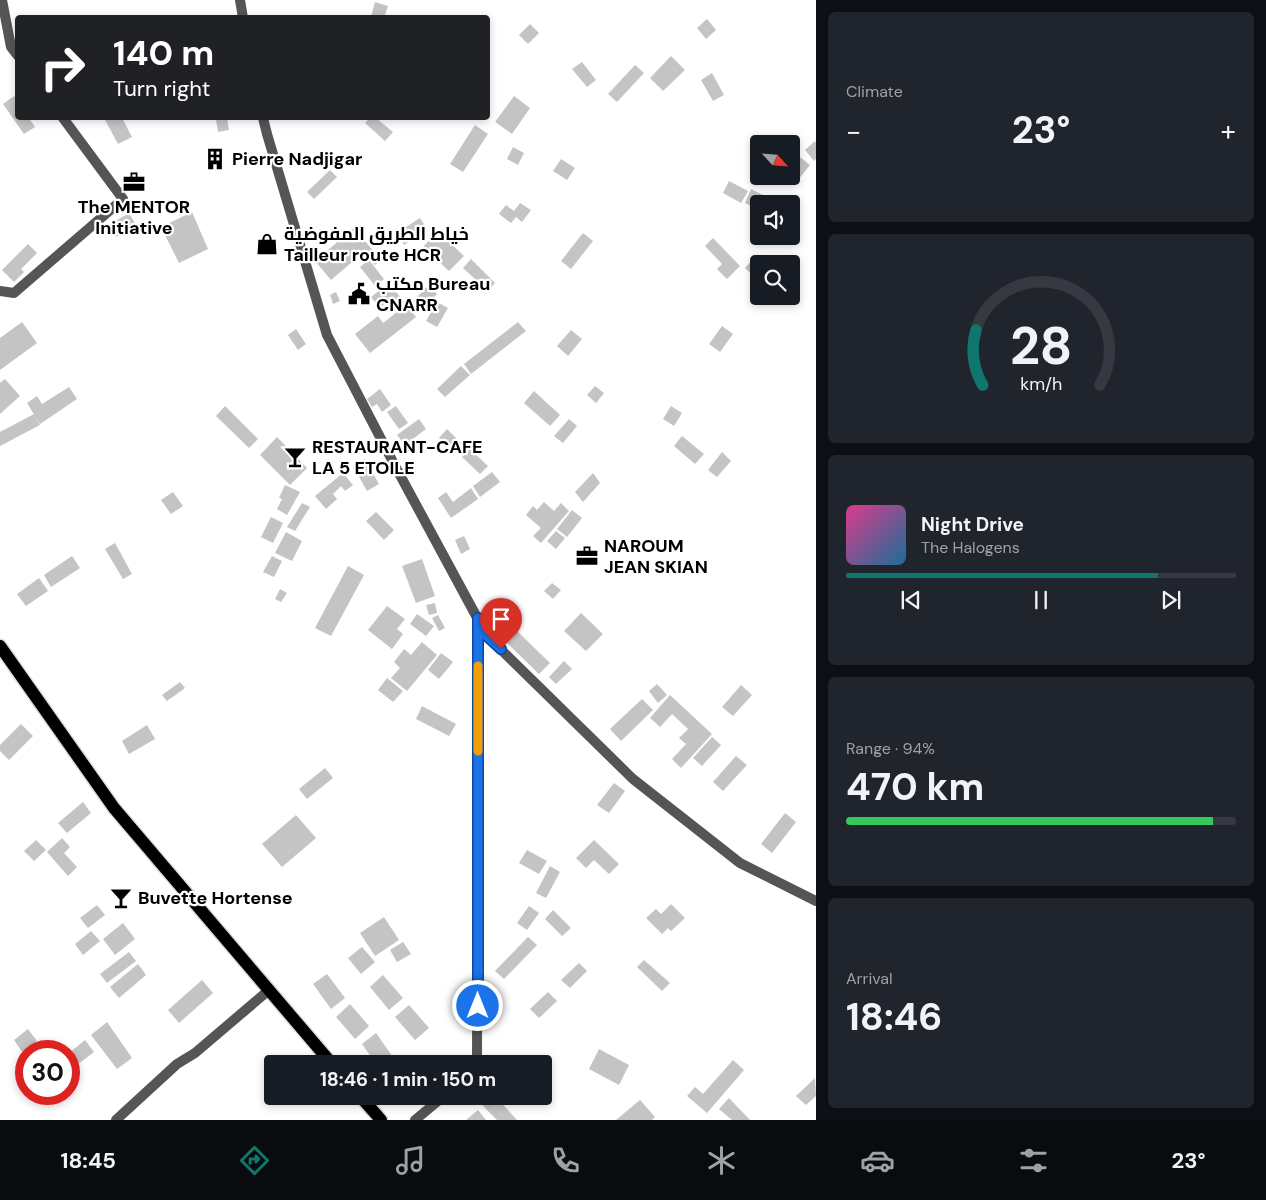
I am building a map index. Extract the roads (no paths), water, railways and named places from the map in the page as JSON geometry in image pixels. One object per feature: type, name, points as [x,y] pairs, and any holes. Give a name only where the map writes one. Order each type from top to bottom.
[{"type":"main road","points":[[0,646],[114,808],[324,1055]]},
{"type":"main road","points":[[368,1105],[381,1120]]},
{"type":"street","points":[[2,0],[11,47],[15,52]]},
{"type":"street","points":[[240,0],[242,15]]},
{"type":"street","points":[[0,291],[14,292],[123,199],[64,120]]},
{"type":"street","points":[[264,120],[327,335],[487,636],[634,780],[740,863],[816,902]]},
{"type":"street","points":[[478,618],[478,1055]]},
{"type":"street","points":[[116,1120],[177,1064],[195,1053],[269,990]]},
{"type":"street","points":[[415,1120],[433,1105]]},
{"type":"place","name":"Pierre Nadjigar","points":[[215,159]]},
{"type":"place","name":"The MENTOR Initiative","points":[[134,182]]},
{"type":"place","name":"خياط الطريق المفوضية Tailleur route HCR","points":[[267,244]]},
{"type":"place","name":"مكتب Bureau CNARR","points":[[359,294]]},
{"type":"place","name":"RESTAURANT-CAFE LA 5 ETOILE","points":[[295,457]]},
{"type":"place","name":"NAROUM JEAN SKIAN","points":[[587,556]]},
{"type":"place","name":"Buvette Hortense","points":[[121,898]]}]
